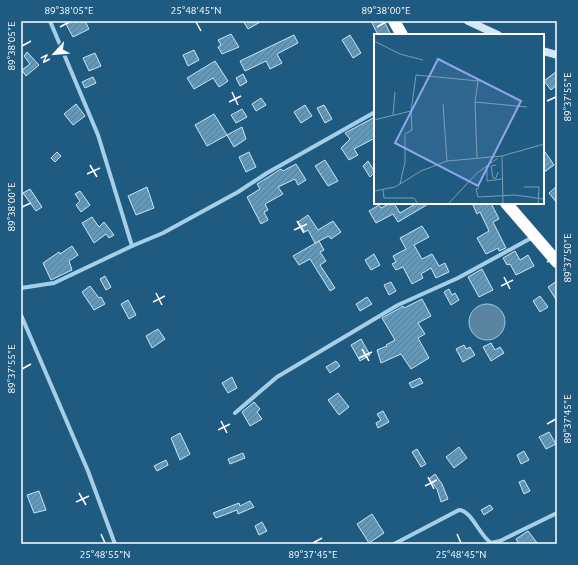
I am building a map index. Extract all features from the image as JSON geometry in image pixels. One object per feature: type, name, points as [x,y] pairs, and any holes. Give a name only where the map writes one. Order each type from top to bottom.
[{"type":"highway","points":[[394,21],[401,34]]},
{"type":"highway","points":[[507,204],[557,262]]},
{"type":"street","points":[[50,21],[98,135],[132,246]]},
{"type":"street","points":[[468,21],[496,34]]},
{"type":"street","points":[[544,50],[557,55]]},
{"type":"street","points":[[21,288],[54,283],[163,233],[238,192],[267,173],[374,113]]},
{"type":"street","points":[[235,413],[277,377],[398,305],[458,278],[534,236]]},
{"type":"street","points":[[21,315],[88,471],[115,544]]},
{"type":"street","points":[[394,544],[458,510],[467,513],[485,539],[491,543],[500,541],[557,513]]},
{"type":"water","points":[[487,304],[497,307],[502,312],[505,322],[502,332],[497,337],[487,340],[477,337],[472,332],[469,322],[472,312],[477,307]]},
{"type":"building","points":[[73,21],[85,21],[89,29],[73,37],[66,24]]},
{"type":"building","points":[[243,21],[262,21],[248,29]]},
{"type":"building","points":[[371,21],[384,21],[390,34],[378,34]]},
{"type":"building","points":[[231,34],[239,47],[222,54],[218,47],[221,45],[218,40]]},
{"type":"building","points":[[294,35],[298,43],[277,54],[282,63],[270,69],[266,61],[245,71],[240,61]]},
{"type":"building","points":[[350,35],[361,53],[353,58],[342,40]]},
{"type":"building","points":[[194,50],[199,60],[188,66],[183,55]]},
{"type":"building","points":[[27,52],[39,65],[26,76],[22,70],[30,64],[24,56]]},
{"type":"building","points":[[95,53],[101,66],[89,71],[83,58]]},
{"type":"building","points":[[215,61],[228,81],[219,87],[213,78],[194,89],[187,78]]},
{"type":"building","points":[[557,71],[557,85],[551,90],[544,81]]},
{"type":"building","points":[[243,74],[247,82],[240,86],[236,78]]},
{"type":"building","points":[[93,77],[96,83],[85,88],[82,82]]},
{"type":"building","points":[[261,98],[266,105],[256,111],[252,104]]},
{"type":"building","points":[[76,104],[85,116],[73,125],[64,114]]},
{"type":"building","points":[[305,105],[312,116],[301,123],[294,112]]},
{"type":"building","points":[[324,105],[332,119],[325,123],[317,108]]},
{"type":"building","points":[[242,109],[247,117],[236,123],[231,115]]},
{"type":"building","points":[[214,114],[227,135],[207,146],[195,125]]},
{"type":"building","points":[[373,118],[374,120],[374,139],[354,149],[358,155],[349,160],[341,148],[350,139],[345,133]]},
{"type":"building","points":[[242,127],[246,139],[234,147],[227,135]]},
{"type":"building","points":[[544,150],[554,165],[544,172]]},
{"type":"building","points":[[57,152],[61,156],[55,162],[51,158]]},
{"type":"building","points":[[249,152],[256,167],[246,172],[239,157]]},
{"type":"building","points":[[325,160],[338,181],[328,186],[315,166]]},
{"type":"building","points":[[368,161],[374,170],[374,173],[370,177],[363,166]]},
{"type":"building","points":[[296,164],[306,180],[298,185],[295,179],[278,187],[283,194],[265,204],[268,210],[264,212],[268,220],[261,224],[247,197],[260,189],[257,184],[281,169],[283,171]]},
{"type":"building","points":[[557,186],[557,203],[549,193]]},
{"type":"building","points":[[147,187],[154,208],[136,215],[128,196]]},
{"type":"building","points":[[30,189],[42,207],[36,211],[23,193]]},
{"type":"building","points":[[80,191],[90,205],[81,212],[76,205],[80,201],[75,194]]},
{"type":"building","points":[[389,204],[395,204],[400,213],[415,204],[428,204],[398,222],[393,214],[376,223],[369,211],[379,205],[381,208]]},
{"type":"building","points":[[472,204],[492,204],[499,219],[493,222],[506,248],[499,251],[498,248],[486,254],[477,238],[489,231],[480,212],[477,214]]},
{"type":"building","points":[[308,215],[318,230],[333,221],[341,232],[331,239],[329,236],[315,243],[308,230],[305,232],[298,222]]},
{"type":"building","points":[[92,217],[99,227],[104,222],[114,235],[109,238],[106,234],[94,243],[82,223]]},
{"type":"building","points":[[422,226],[429,237],[414,245],[422,259],[432,254],[439,266],[445,263],[449,272],[436,278],[431,268],[421,274],[423,278],[412,284],[403,267],[396,270],[392,264],[396,262],[393,256],[406,249],[400,238]]},
{"type":"building","points":[[319,241],[324,250],[320,252],[326,261],[320,265],[335,288],[330,291],[310,259],[299,265],[293,256]]},
{"type":"building","points":[[72,246],[78,255],[69,261],[72,270],[51,280],[43,263],[59,252],[60,254]]},
{"type":"building","points":[[515,251],[520,260],[528,255],[534,266],[516,275],[510,264],[507,265],[503,258]]},
{"type":"building","points":[[374,254],[380,265],[371,270],[365,260]]},
{"type":"building","points":[[482,269],[493,290],[479,297],[468,277]]},
{"type":"building","points":[[105,276],[111,287],[106,290],[100,279]]},
{"type":"building","points":[[557,281],[557,301],[548,287]]},
{"type":"building","points":[[391,282],[396,291],[389,295],[384,285]]},
{"type":"building","points":[[90,286],[99,298],[101,297],[105,304],[94,310],[82,292]]},
{"type":"building","points":[[449,289],[452,295],[455,293],[459,300],[451,305],[444,292]]},
{"type":"building","points":[[540,296],[548,307],[540,312],[533,301]]},
{"type":"building","points":[[367,297],[372,304],[360,311],[356,304]]},
{"type":"building","points":[[422,299],[431,316],[418,323],[425,334],[418,338],[429,358],[411,369],[401,354],[381,363],[377,350],[387,346],[386,345],[395,340],[382,318],[403,306],[404,308]]},
{"type":"building","points":[[128,300],[136,315],[129,319],[121,304]]},
{"type":"building","points":[[158,329],[165,339],[152,348],[146,336]]},
{"type":"building","points":[[361,339],[370,355],[360,361],[351,345]]},
{"type":"building","points":[[491,343],[495,350],[500,347],[504,353],[491,361],[483,347]]},
{"type":"building","points":[[464,345],[466,349],[470,347],[475,355],[463,362],[456,349]]},
{"type":"building","points":[[336,361],[340,366],[330,373],[326,367]]},
{"type":"building","points":[[232,377],[237,388],[228,393],[222,383]]},
{"type":"building","points":[[420,378],[423,383],[412,388],[409,383]]},
{"type":"building","points":[[338,393],[349,407],[339,415],[328,400]]},
{"type":"building","points":[[254,402],[260,409],[257,412],[262,419],[250,426],[242,412]]},
{"type":"building","points":[[383,411],[389,422],[378,428],[376,423],[381,420],[377,414]]},
{"type":"building","points":[[549,432],[556,444],[546,449],[539,437]]},
{"type":"building","points":[[180,433],[190,454],[180,460],[171,438]]},
{"type":"building","points":[[459,447],[467,458],[454,468],[446,457]]},
{"type":"building","points":[[417,449],[426,464],[421,467],[412,452]]},
{"type":"building","points":[[524,451],[529,460],[521,464],[517,455]]},
{"type":"building","points":[[243,453],[245,458],[230,464],[228,459]]},
{"type":"building","points":[[166,460],[168,465],[157,471],[154,466]]},
{"type":"building","points":[[435,474],[442,484],[448,499],[441,502],[437,489],[429,479]]},
{"type":"building","points":[[524,480],[530,491],[524,494],[519,482]]},
{"type":"building","points":[[39,491],[46,510],[34,513],[27,495]]},
{"type":"building","points":[[250,501],[254,507],[238,514],[237,510],[216,518],[213,513],[239,503],[240,506]]},
{"type":"building","points":[[490,505],[493,509],[484,515],[481,510]]},
{"type":"building","points":[[372,514],[384,533],[369,543],[357,524]]},
{"type":"building","points":[[262,522],[267,531],[259,535],[255,526]]},
{"type":"building","points":[[528,531],[538,544],[519,544],[516,539]]}]
